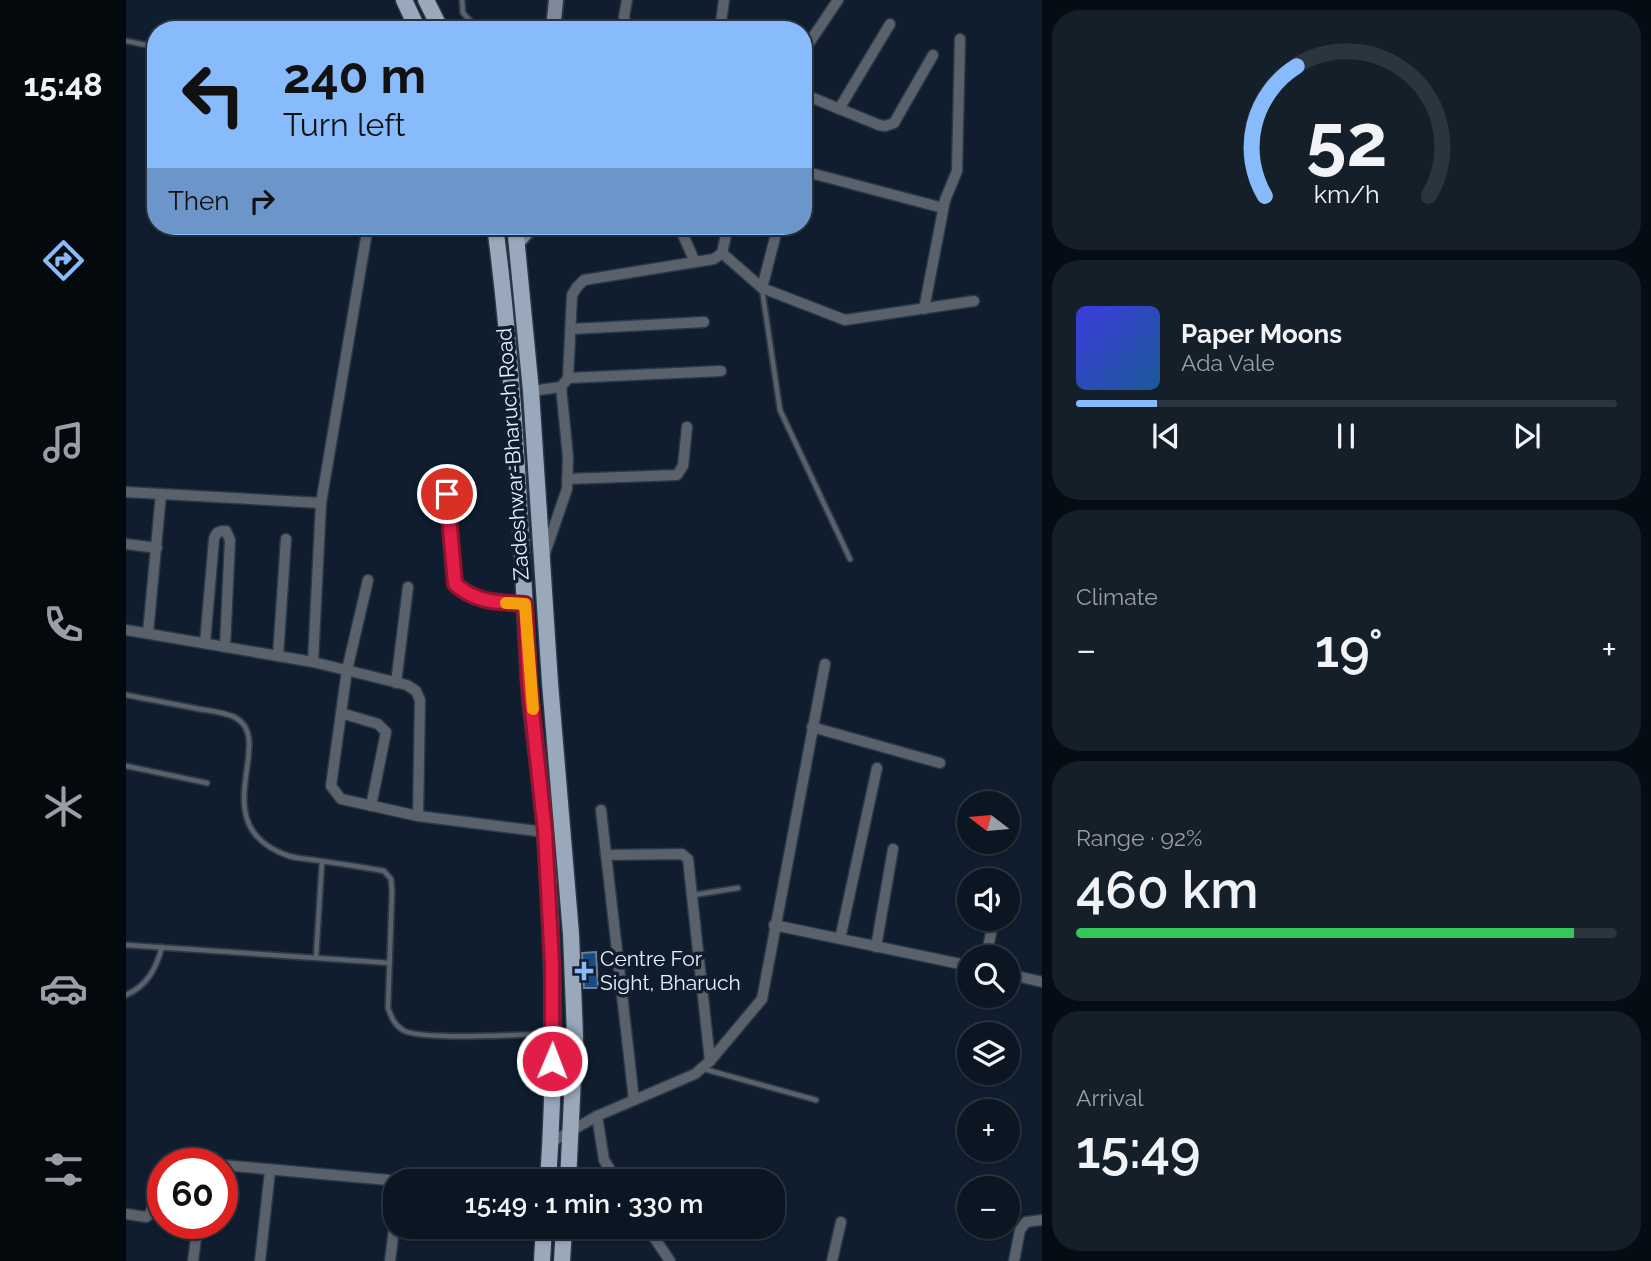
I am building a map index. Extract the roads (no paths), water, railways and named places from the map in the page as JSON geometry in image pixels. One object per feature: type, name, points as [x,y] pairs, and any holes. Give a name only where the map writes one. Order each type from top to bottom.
[{"type":"main road","points":[[404,0],[414,21]]},
{"type":"main road","points":[[426,0],[436,21]]},
{"type":"main road","name":"Zadeshwar-Bharuch Road","points":[[496,235],[507,317],[529,683],[545,832],[553,1034],[549,1169]]},
{"type":"main road","name":"Zadeshwar-Bharuch Road","points":[[516,235],[571,933],[575,1036],[569,1169]]},
{"type":"main road","points":[[542,1261],[543,1239]]},
{"type":"main road","points":[[562,1261],[563,1239]]},
{"type":"street","points":[[554,21],[556,0]]},
{"type":"street","points":[[625,21],[627,0]]},
{"type":"street","points":[[721,21],[724,0]]},
{"type":"street","points":[[812,39],[838,0]]},
{"type":"street","points":[[839,109],[890,24]]},
{"type":"street","points":[[924,309],[943,208],[957,171],[960,39]]},
{"type":"street","points":[[812,98],[879,125],[890,125],[933,55]]},
{"type":"street","points":[[812,173],[943,208]]},
{"type":"street","points":[[313,662],[321,503],[366,235]]},
{"type":"street","points":[[683,235],[695,262]]},
{"type":"street","points":[[543,556],[560,514],[567,479],[568,457],[561,387],[568,378],[572,295],[576,286],[584,280],[714,259],[722,253],[726,235]]},
{"type":"street","points":[[762,288],[776,235]]},
{"type":"street","points":[[722,253],[762,288],[845,320],[974,301]]},
{"type":"street","points":[[572,329],[704,322]]},
{"type":"street","points":[[568,378],[721,370]]},
{"type":"street","points":[[530,391],[561,387]]},
{"type":"street","points":[[567,479],[677,475],[682,466],[687,427]]},
{"type":"street","points":[[126,492],[321,503]]},
{"type":"street","points":[[148,633],[161,494]]},
{"type":"street","points":[[205,643],[214,539],[215,534],[226,531],[230,540],[225,647]]},
{"type":"street","points":[[278,656],[286,539]]},
{"type":"street","points":[[126,544],[157,548]]},
{"type":"street","points":[[368,580],[347,670],[331,786],[341,799],[371,806],[418,816],[545,832]]},
{"type":"street","points":[[396,683],[408,587]]},
{"type":"street","points":[[126,631],[313,662],[396,683],[416,691],[420,700],[418,816]]},
{"type":"street","points":[[551,1143],[597,1116],[706,1065],[762,999],[825,664]]},
{"type":"street","points":[[341,713],[378,724],[386,732],[371,806]]},
{"type":"street","points":[[813,727],[940,763]]},
{"type":"street","points":[[840,939],[877,768]]},
{"type":"street","points":[[601,810],[634,1100]]},
{"type":"street","points":[[876,947],[893,849]]},
{"type":"street","points":[[606,855],[682,853],[686,856],[692,895],[706,1065]]},
{"type":"street","points":[[775,925],[957,963]]},
{"type":"street","points":[[1020,977],[1042,982]]},
{"type":"street","points":[[597,1116],[604,1160],[610,1169]]},
{"type":"street","points":[[238,1168],[383,1180]]},
{"type":"street","points":[[260,1261],[270,1171]]},
{"type":"street","points":[[126,1214],[147,1216]]},
{"type":"street","points":[[1014,1261],[1020,1230],[1026,1222],[1042,1220]]},
{"type":"street","points":[[832,1261],[841,1222]]},
{"type":"street","points":[[193,1261],[196,1239]]},
{"type":"street","points":[[390,1261],[393,1239]]},
{"type":"street","points":[[655,1239],[670,1261]]},
{"type":"lane","points":[[462,0],[463,13],[471,21]]},
{"type":"lane","points":[[126,41],[147,45]]},
{"type":"lane","points":[[762,288],[780,410],[850,559]]},
{"type":"lane","points":[[447,494],[455,584],[466,594],[483,601],[525,604]]},
{"type":"lane","points":[[126,695],[218,712],[236,718],[246,726],[249,738],[243,794],[244,815],[256,835],[274,849],[291,856],[384,871],[391,879],[388,1008],[393,1020],[404,1031],[430,1036],[553,1034]]},
{"type":"lane","points":[[126,766],[207,783]]},
{"type":"lane","points":[[316,957],[322,861]]},
{"type":"lane","points":[[692,895],[738,888]]},
{"type":"lane","points":[[126,945],[390,963]]},
{"type":"lane","points":[[126,995],[140,988],[150,977],[162,947]]},
{"type":"lane","points":[[706,1065],[816,1100]]},
{"type":"place","name":"Centre For Sight, Bharuch","points":[[584,971]]}]
